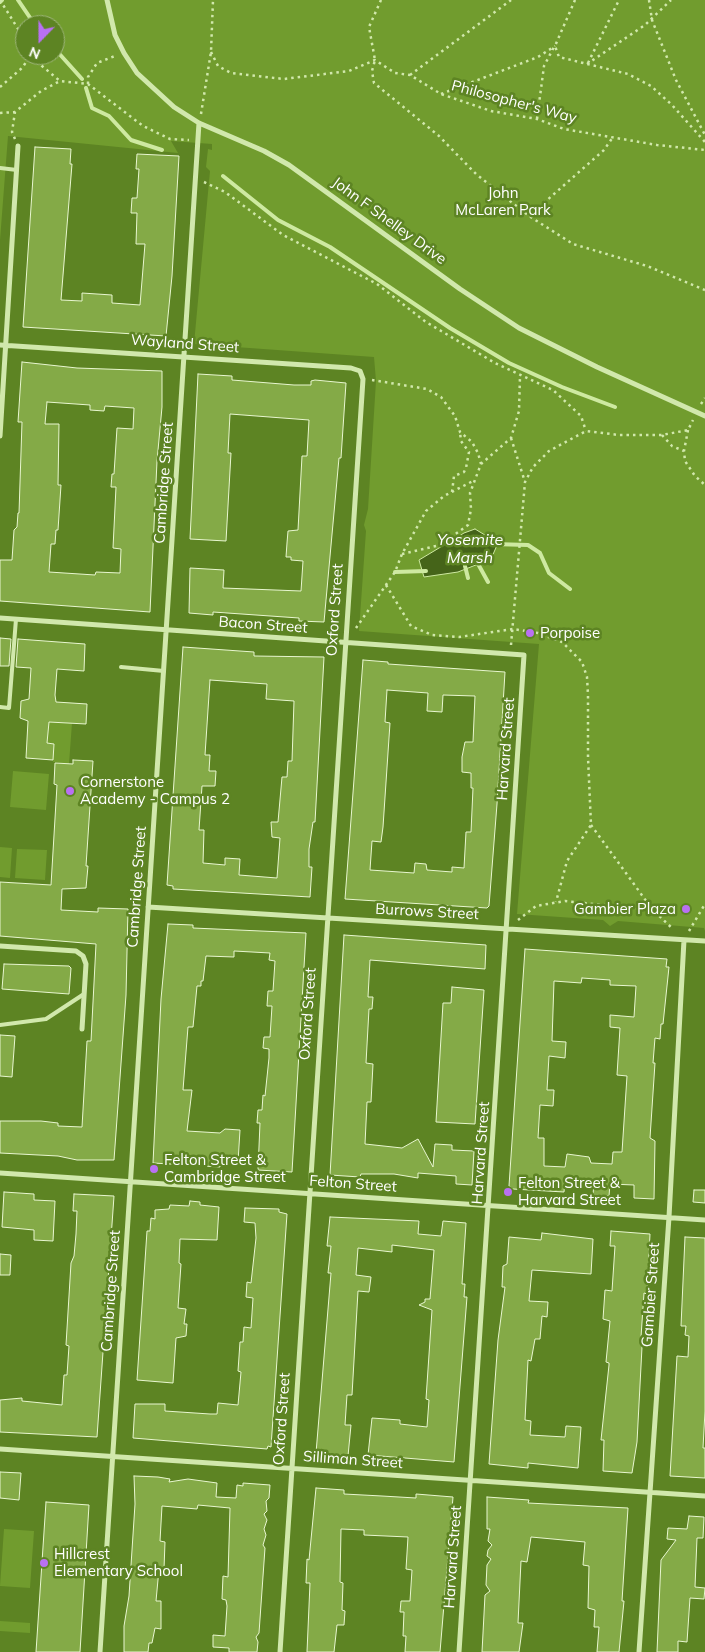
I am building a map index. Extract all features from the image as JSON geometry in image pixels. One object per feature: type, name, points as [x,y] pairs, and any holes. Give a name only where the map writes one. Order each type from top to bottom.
[{"type":"street","name":"John F Shelley Drive","points":[[107,0],[115,35],[124,53],[137,73],[174,107],[199,123],[264,150],[289,165],[460,289],[519,328],[597,367],[705,416]]},
{"type":"street","name":"Cambridge Street","points":[[100,1652],[199,123]]},
{"type":"street","points":[[0,436],[3,345],[18,146]]},
{"type":"street","name":"Wayland Street","points":[[3,345],[351,368],[360,371],[363,379]]},
{"type":"street","name":"Oxford Street","points":[[280,1652],[363,379]]},
{"type":"street","name":"Bacon Street","points":[[0,618],[524,655]]},
{"type":"street","name":"Harvard Street","points":[[460,1652],[524,655]]},
{"type":"street","name":"Burrows Street","points":[[148,907],[705,941]]},
{"type":"street","name":"Gambier Street","points":[[639,1652],[669,1217],[684,940]]},
{"type":"street","points":[[0,946],[76,951],[83,956],[86,964],[82,1029]]},
{"type":"street","name":"Felton Street","points":[[0,1173],[705,1220]]},
{"type":"street","name":"Silliman Street","points":[[0,1449],[705,1496]]},
{"type":"lane","points":[[0,168],[17,170]]},
{"type":"lane","points":[[0,707],[9,708],[16,619]]},
{"type":"lane","points":[[121,667],[164,671]]},
{"type":"lane","points":[[0,1025],[46,1019],[84,994]]},
{"type":"path","points":[[0,0],[15,25]]},
{"type":"path","points":[[199,123],[211,52],[213,0]]},
{"type":"path","points":[[381,0],[369,27],[375,60],[372,71],[374,83],[439,136],[498,194],[573,244],[647,266],[705,290]]},
{"type":"path","points":[[410,76],[512,0]]},
{"type":"path","points":[[537,118],[544,66],[575,0]]},
{"type":"path","points":[[587,64],[619,0]]},
{"type":"path","points":[[649,0],[652,20],[676,80],[705,135]]},
{"type":"path","points":[[587,64],[652,20],[671,0]]},
{"type":"path","points":[[555,46],[559,57],[628,74],[651,86],[672,105],[705,142]]},
{"type":"path","points":[[441,94],[538,57],[555,46]]},
{"type":"path","points":[[211,52],[218,66],[231,73],[284,79],[349,71],[375,60]]},
{"type":"path","points":[[88,84],[88,77],[97,63],[124,53]]},
{"type":"path","name":"Philosopher's Way","points":[[375,60],[395,73],[410,76],[441,94],[491,111],[537,118],[564,129],[705,150]]},
{"type":"path","points":[[0,87],[24,65]]},
{"type":"path","points":[[41,65],[60,81],[88,84],[143,126],[170,139],[198,140]]},
{"type":"path","points":[[0,113],[15,112],[41,91],[60,81]]},
{"type":"path","points":[[15,112],[12,132],[18,146]]},
{"type":"path","points":[[529,216],[604,150],[613,137]]},
{"type":"path","points":[[196,178],[225,192],[283,235],[377,284],[426,322],[520,376],[553,390],[581,416],[586,431]]},
{"type":"path","points":[[402,554],[440,545],[468,525],[471,509],[470,493],[481,464],[511,438],[519,411],[520,376]]},
{"type":"path","points":[[363,379],[434,391],[449,406],[460,432],[461,441],[469,452],[464,472],[454,476],[452,492]]},
{"type":"path","points":[[705,398],[688,430],[684,451],[685,460],[695,476],[705,486]]},
{"type":"path","points":[[510,654],[525,482],[533,467],[549,450],[586,431],[619,435],[662,435],[688,430]]},
{"type":"path","points":[[460,432],[472,442],[481,464]]},
{"type":"path","points":[[662,435],[672,446],[684,451]]},
{"type":"path","points":[[511,438],[525,482]]},
{"type":"path","points":[[356,629],[395,572],[402,554],[426,511],[444,496],[473,481]]},
{"type":"path","points":[[386,585],[411,626],[432,635],[460,636],[513,629],[538,633],[562,642],[582,662],[587,677],[591,825],[653,910],[684,940],[705,904]]},
{"type":"path","points":[[556,902],[567,861],[591,825]]},
{"type":"path","points":[[507,929],[536,906],[556,902],[565,901],[653,910]]},
{"type":"green space","name":"John McLaren Park","points":[[0,0],[705,0],[705,931],[704,928],[618,921],[610,926],[603,920],[517,914],[539,644],[359,631],[366,531],[364,525],[368,509],[376,381],[374,357],[194,344],[210,171],[206,167],[208,149],[212,150],[212,144],[171,141],[178,153],[8,136],[0,240]]},
{"type":"green space","points":[[49,722],[72,723],[69,764],[53,762],[54,744],[47,743]]},
{"type":"green space","points":[[13,771],[49,774],[46,810],[10,807]]},
{"type":"green space","points":[[0,847],[12,848],[10,878],[0,877]]},
{"type":"green space","points":[[17,849],[47,850],[45,880],[15,878]]},
{"type":"green space","points":[[4,1529],[34,1531],[30,1588],[0,1586]]},
{"type":"green space","points":[[0,1621],[30,1623],[30,1633],[0,1631]]},
{"type":"water","name":"Yosemite Marsh","points":[[475,529],[498,543],[491,559],[458,572],[424,577],[419,560],[464,533]]},
{"type":"building","points":[[35,147],[71,149],[70,164],[72,164],[61,300],[82,301],[82,293],[112,295],[112,303],[140,305],[145,244],[136,244],[137,213],[131,213],[132,198],[137,198],[139,169],[136,169],[137,154],[179,156],[172,276],[166,336],[23,327]]},
{"type":"building","points":[[22,362],[77,368],[162,371],[162,407],[157,461],[150,612],[0,601],[0,560],[12,560],[14,530],[17,527],[19,513],[22,422],[18,422]],"holes":[[[47,402],[90,405],[90,410],[104,411],[105,406],[134,408],[133,429],[117,428],[114,474],[112,474],[111,487],[116,487],[113,548],[121,549],[120,573],[96,572],[95,575],[49,572],[51,544],[55,544],[56,530],[58,530],[61,485],[58,485],[59,424],[45,424]]]},
{"type":"building","points":[[198,374],[232,376],[232,380],[294,385],[311,385],[311,381],[315,380],[346,383],[341,458],[339,458],[324,622],[299,621],[299,618],[213,612],[213,615],[189,613],[190,568],[224,570],[223,588],[301,591],[303,561],[291,560],[291,557],[286,557],[288,531],[298,530],[302,456],[307,456],[309,420],[230,414],[228,453],[231,453],[226,541],[190,539]]},
{"type":"building","points":[[0,638],[11,639],[9,666],[0,666]]},
{"type":"building","points":[[18,639],[85,644],[84,671],[57,669],[55,695],[56,702],[87,704],[86,724],[49,722],[47,743],[54,744],[53,760],[26,758],[28,721],[20,718],[21,701],[29,699],[31,668],[16,667]]},
{"type":"building","points":[[183,647],[254,652],[254,656],[324,657],[315,822],[313,822],[309,849],[309,867],[312,867],[310,897],[173,889],[173,886],[167,885]],"holes":[[[210,680],[267,684],[266,699],[294,701],[292,761],[288,761],[287,777],[282,777],[278,822],[271,822],[272,837],[280,838],[277,878],[239,875],[240,859],[225,858],[225,865],[203,863],[204,830],[199,830],[202,786],[215,786],[216,771],[209,771],[210,755],[205,755]]]},
{"type":"building","points":[[363,660],[388,662],[388,664],[505,672],[489,906],[487,908],[345,899]],"holes":[[[387,690],[428,693],[427,711],[442,712],[443,695],[475,696],[473,742],[465,742],[462,757],[462,772],[471,773],[471,788],[473,788],[471,832],[466,832],[464,868],[452,867],[452,872],[427,870],[426,864],[415,863],[414,873],[370,870],[372,841],[381,842],[383,827],[390,723],[385,722]]]},
{"type":"building","points":[[73,760],[93,761],[86,866],[88,866],[86,888],[62,889],[61,910],[98,912],[98,908],[128,909],[126,995],[114,1160],[77,1160],[58,1156],[0,1153],[0,1121],[41,1121],[58,1123],[58,1126],[82,1127],[87,1041],[91,1041],[96,944],[0,936],[0,882],[51,885],[57,785],[54,784],[55,763],[73,764]]},
{"type":"building","points":[[168,924],[193,925],[193,928],[306,933],[292,1172],[258,1170],[260,1123],[257,1123],[258,1110],[262,1110],[263,1095],[265,1096],[269,1058],[269,1049],[263,1048],[264,1037],[270,1037],[272,1006],[267,1006],[268,991],[273,991],[275,961],[269,960],[270,953],[234,951],[234,957],[206,956],[203,981],[201,981],[201,986],[197,986],[193,1027],[188,1027],[183,1090],[192,1090],[187,1131],[220,1133],[225,1129],[240,1130],[238,1162],[221,1161],[220,1167],[153,1163],[161,999]]},
{"type":"building","points":[[344,935],[486,945],[485,969],[370,960],[368,997],[373,997],[372,1009],[369,1009],[366,1063],[373,1064],[371,1102],[367,1102],[365,1144],[402,1148],[418,1139],[433,1167],[435,1144],[452,1145],[452,1150],[474,1151],[472,1185],[456,1184],[456,1176],[418,1173],[418,1178],[394,1174],[361,1174],[360,1177],[330,1175]]},
{"type":"building","points":[[525,949],[667,959],[666,967],[669,967],[663,1024],[661,1024],[660,1039],[655,1038],[653,1063],[655,1063],[650,1138],[655,1141],[654,1199],[634,1198],[634,1185],[610,1184],[609,1196],[593,1195],[594,1182],[565,1180],[564,1192],[513,1189],[509,1186]],"holes":[[[582,978],[610,980],[610,985],[636,986],[634,1017],[610,1015],[610,1027],[620,1028],[617,1075],[627,1076],[622,1152],[613,1152],[612,1164],[591,1163],[589,1157],[567,1154],[565,1167],[544,1166],[544,1138],[538,1138],[540,1105],[553,1106],[554,1090],[547,1090],[549,1056],[565,1058],[566,1042],[552,1041],[554,981],[581,983]]]},
{"type":"building","points":[[4,964],[69,966],[71,968],[69,994],[2,989]]},
{"type":"building","points":[[452,987],[484,990],[475,1124],[436,1122],[443,1003],[451,1003]]},
{"type":"building","points":[[0,1035],[15,1036],[12,1077],[0,1076]]},
{"type":"building","points":[[694,1190],[705,1190],[705,1203],[693,1202]]},
{"type":"building","points":[[4,1192],[34,1194],[34,1200],[55,1201],[53,1241],[34,1240],[34,1230],[2,1227]]},
{"type":"building","points":[[74,1194],[114,1196],[97,1437],[0,1432],[0,1400],[22,1398],[22,1401],[62,1405],[64,1375],[67,1375],[69,1346],[66,1345],[71,1263],[74,1256],[76,1234],[77,1211],[73,1211]]},
{"type":"building","points":[[190,1201],[200,1202],[200,1205],[219,1207],[217,1240],[180,1239],[179,1263],[181,1264],[178,1308],[186,1309],[184,1324],[187,1324],[186,1336],[176,1338],[173,1383],[137,1380],[147,1231],[150,1231],[151,1218],[155,1219],[155,1210],[169,1209],[170,1205],[189,1206]]},
{"type":"building","points":[[245,1208],[279,1209],[279,1212],[287,1214],[271,1447],[268,1446],[267,1449],[133,1438],[135,1404],[165,1404],[165,1411],[210,1414],[217,1414],[218,1403],[238,1405],[241,1372],[238,1371],[240,1342],[243,1342],[244,1327],[251,1328],[253,1298],[246,1297],[247,1282],[251,1283],[256,1238],[255,1223],[244,1222]]},
{"type":"building","points":[[330,1217],[419,1221],[418,1234],[441,1236],[443,1221],[466,1223],[462,1284],[465,1284],[464,1297],[467,1297],[454,1462],[368,1455],[372,1418],[400,1420],[400,1424],[427,1427],[429,1400],[426,1399],[432,1310],[419,1305],[425,1302],[425,1299],[430,1299],[434,1250],[392,1245],[392,1252],[358,1248],[356,1275],[371,1277],[369,1292],[358,1291],[352,1395],[347,1395],[345,1425],[351,1425],[348,1456],[316,1453],[331,1273],[328,1273],[331,1246],[327,1246]]},
{"type":"building","points":[[611,1231],[650,1234],[647,1294],[644,1293],[641,1337],[637,1442],[632,1473],[603,1471],[604,1440],[601,1440],[609,1365],[606,1362],[610,1321],[603,1319],[605,1290],[612,1291],[615,1246],[610,1246]]},
{"type":"building","points":[[542,1233],[593,1239],[591,1274],[532,1270],[529,1301],[548,1302],[547,1317],[542,1316],[540,1339],[535,1339],[531,1361],[528,1360],[525,1420],[531,1421],[530,1435],[565,1437],[566,1426],[581,1427],[578,1468],[528,1463],[528,1468],[489,1464],[498,1340],[505,1287],[502,1287],[503,1266],[507,1264],[509,1237],[541,1240]]},
{"type":"building","points":[[685,1237],[705,1238],[705,1411],[703,1448],[705,1448],[705,1478],[670,1476],[677,1356],[688,1357],[689,1336],[685,1335],[686,1326],[681,1326]]},
{"type":"building","points":[[0,1254],[11,1255],[10,1275],[0,1275]]},
{"type":"building","points":[[0,1472],[21,1473],[19,1500],[0,1498]]},
{"type":"building","points":[[134,1476],[170,1479],[169,1482],[188,1479],[217,1483],[216,1497],[236,1498],[237,1485],[243,1486],[243,1483],[270,1485],[269,1498],[266,1501],[267,1511],[264,1514],[267,1520],[264,1529],[266,1535],[263,1545],[265,1548],[259,1633],[256,1637],[258,1642],[257,1652],[229,1652],[229,1648],[213,1647],[213,1635],[225,1636],[227,1606],[226,1600],[222,1599],[223,1576],[228,1577],[230,1508],[198,1505],[197,1509],[162,1506],[160,1541],[165,1542],[164,1569],[159,1569],[156,1601],[161,1601],[161,1629],[155,1628],[152,1643],[149,1643],[148,1652],[124,1652],[124,1626],[129,1596],[135,1504]]},
{"type":"building","points":[[316,1488],[344,1490],[344,1494],[416,1498],[416,1494],[453,1497],[440,1652],[405,1652],[406,1636],[403,1636],[404,1612],[400,1612],[401,1601],[410,1601],[412,1570],[406,1569],[408,1537],[364,1535],[364,1530],[341,1529],[340,1582],[343,1583],[342,1610],[345,1611],[344,1625],[337,1625],[334,1652],[307,1652],[310,1583],[306,1583],[307,1559],[309,1560]]},
{"type":"building","points":[[487,1497],[529,1500],[528,1503],[628,1508],[622,1601],[624,1601],[619,1652],[597,1652],[599,1627],[594,1627],[595,1610],[588,1608],[589,1566],[583,1565],[585,1542],[531,1537],[527,1562],[521,1561],[518,1623],[523,1623],[519,1652],[482,1652],[485,1595],[490,1591],[486,1585],[487,1565],[491,1559],[487,1556],[488,1550],[492,1545],[488,1541],[490,1529],[487,1529]]},
{"type":"building","points":[[46,1502],[89,1505],[80,1652],[36,1652]]},
{"type":"building","points":[[689,1516],[704,1517],[703,1538],[697,1538],[695,1587],[705,1588],[704,1599],[690,1598],[687,1642],[678,1641],[678,1652],[657,1652],[661,1560],[676,1540],[667,1539],[668,1528],[687,1529]]},
{"type":"waterway","points":[[18,0],[28,15]]},
{"type":"waterway","points":[[65,60],[82,79]]},
{"type":"waterway","points":[[86,88],[92,108],[109,116],[131,140],[162,150]]},
{"type":"waterway","points":[[223,176],[278,220],[330,247],[450,328],[509,363],[562,387],[615,407]]},
{"type":"waterway","points":[[493,544],[528,545],[540,553],[549,573],[570,589]]},
{"type":"waterway","points":[[477,562],[488,582]]},
{"type":"waterway","points":[[465,566],[468,578]]},
{"type":"waterway","points":[[395,572],[426,571]]},
{"type":"place","name":"Porpoise","points":[[530,633]]},
{"type":"place","name":"Cornerstone Academy - Campus 2","points":[[70,791]]},
{"type":"place","name":"Gambier Plaza","points":[[686,909]]},
{"type":"place","name":"Felton Street & Cambridge Street","points":[[154,1169]]},
{"type":"place","name":"Felton Street & Harvard Street","points":[[508,1192]]},
{"type":"place","name":"Hillcrest Elementary School","points":[[44,1563]]}]
